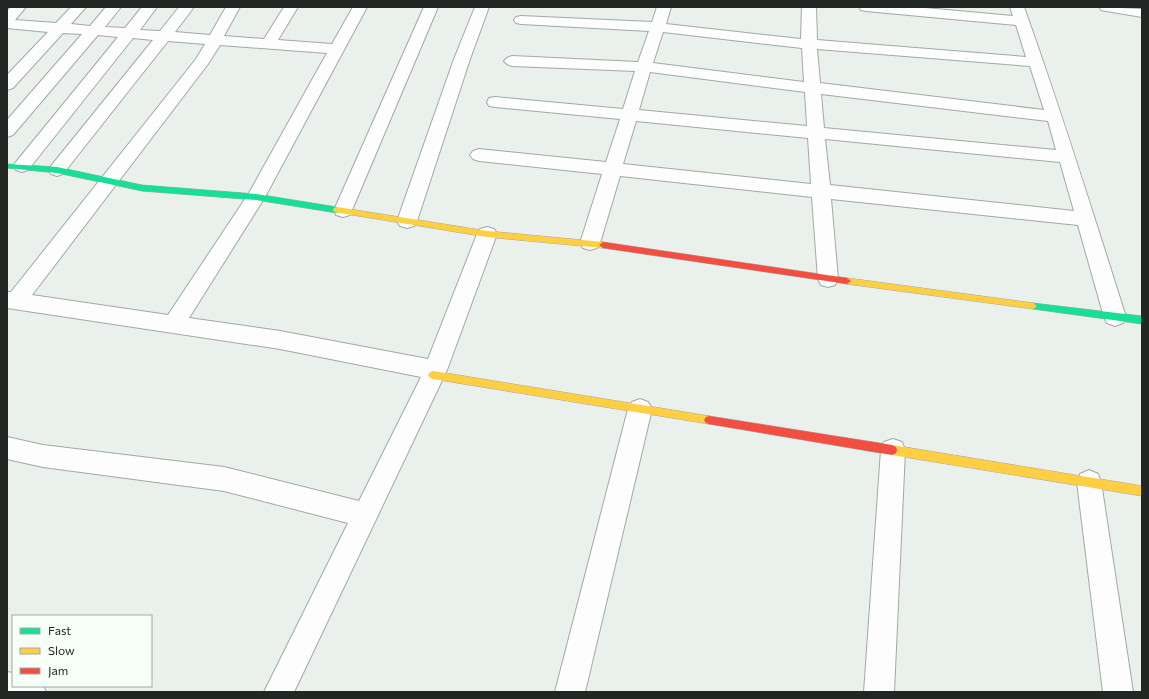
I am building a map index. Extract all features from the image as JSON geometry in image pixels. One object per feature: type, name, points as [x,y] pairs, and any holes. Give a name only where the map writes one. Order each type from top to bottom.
[{"type":"street","points":[[7,20],[19,7]]},
{"type":"street","points":[[7,84],[79,7]]},
{"type":"street","points":[[7,131],[114,7]]},
{"type":"street","points":[[14,166],[150,7]]},
{"type":"street","points":[[57,170],[187,7]]},
{"type":"street","points":[[11,301],[110,183],[203,61],[233,7]]},
{"type":"street","points":[[268,44],[291,7]]},
{"type":"street","points":[[173,325],[256,197],[360,7]]},
{"type":"street","points":[[343,210],[431,7]]},
{"type":"street","points":[[407,221],[462,59],[482,7]]},
{"type":"street","points":[[590,243],[631,114],[656,27],[664,7]]},
{"type":"street","points":[[809,7],[810,44],[818,132],[828,279]]},
{"type":"street","points":[[866,7],[1019,14],[1055,117],[1115,317]]},
{"type":"street","points":[[1106,7],[1142,13]]},
{"type":"street","points":[[521,20],[656,27],[810,44],[1036,62]]},
{"type":"street","points":[[7,24],[337,49]]},
{"type":"street","points":[[512,61],[644,67],[814,89],[1055,117]]},
{"type":"street","points":[[495,102],[1067,157]]},
{"type":"street","points":[[479,155],[1086,219]]},
{"type":"street","points":[[14,166],[57,170],[110,183],[142,188],[256,197],[487,234],[590,243],[828,279],[1142,320]]},
{"type":"street","points":[[279,692],[434,373],[487,234]]},
{"type":"street","points":[[11,301],[280,340],[434,373],[640,409],[1142,491]]},
{"type":"street","points":[[570,692],[640,409]]},
{"type":"street","points":[[7,448],[43,456],[224,479],[366,515]]},
{"type":"street","points":[[879,692],[893,450]]},
{"type":"street","points":[[1089,482],[1118,692]]},
{"type":"street","points":[[7,687],[31,692]]},
{"type":"traffic: fast","points":[[7,166],[57,170],[142,188],[256,197],[337,210]]},
{"type":"traffic: fast","points":[[1033,306],[1142,320]]},
{"type":"traffic: slow","points":[[337,210],[487,234],[603,245]]},
{"type":"traffic: slow","points":[[847,281],[1033,306]]},
{"type":"traffic: slow","points":[[433,375],[709,420]]},
{"type":"traffic: slow","points":[[892,450],[1142,491]]},
{"type":"traffic: jam","points":[[603,245],[847,281]]},
{"type":"traffic: jam","points":[[709,420],[892,450]]}]
